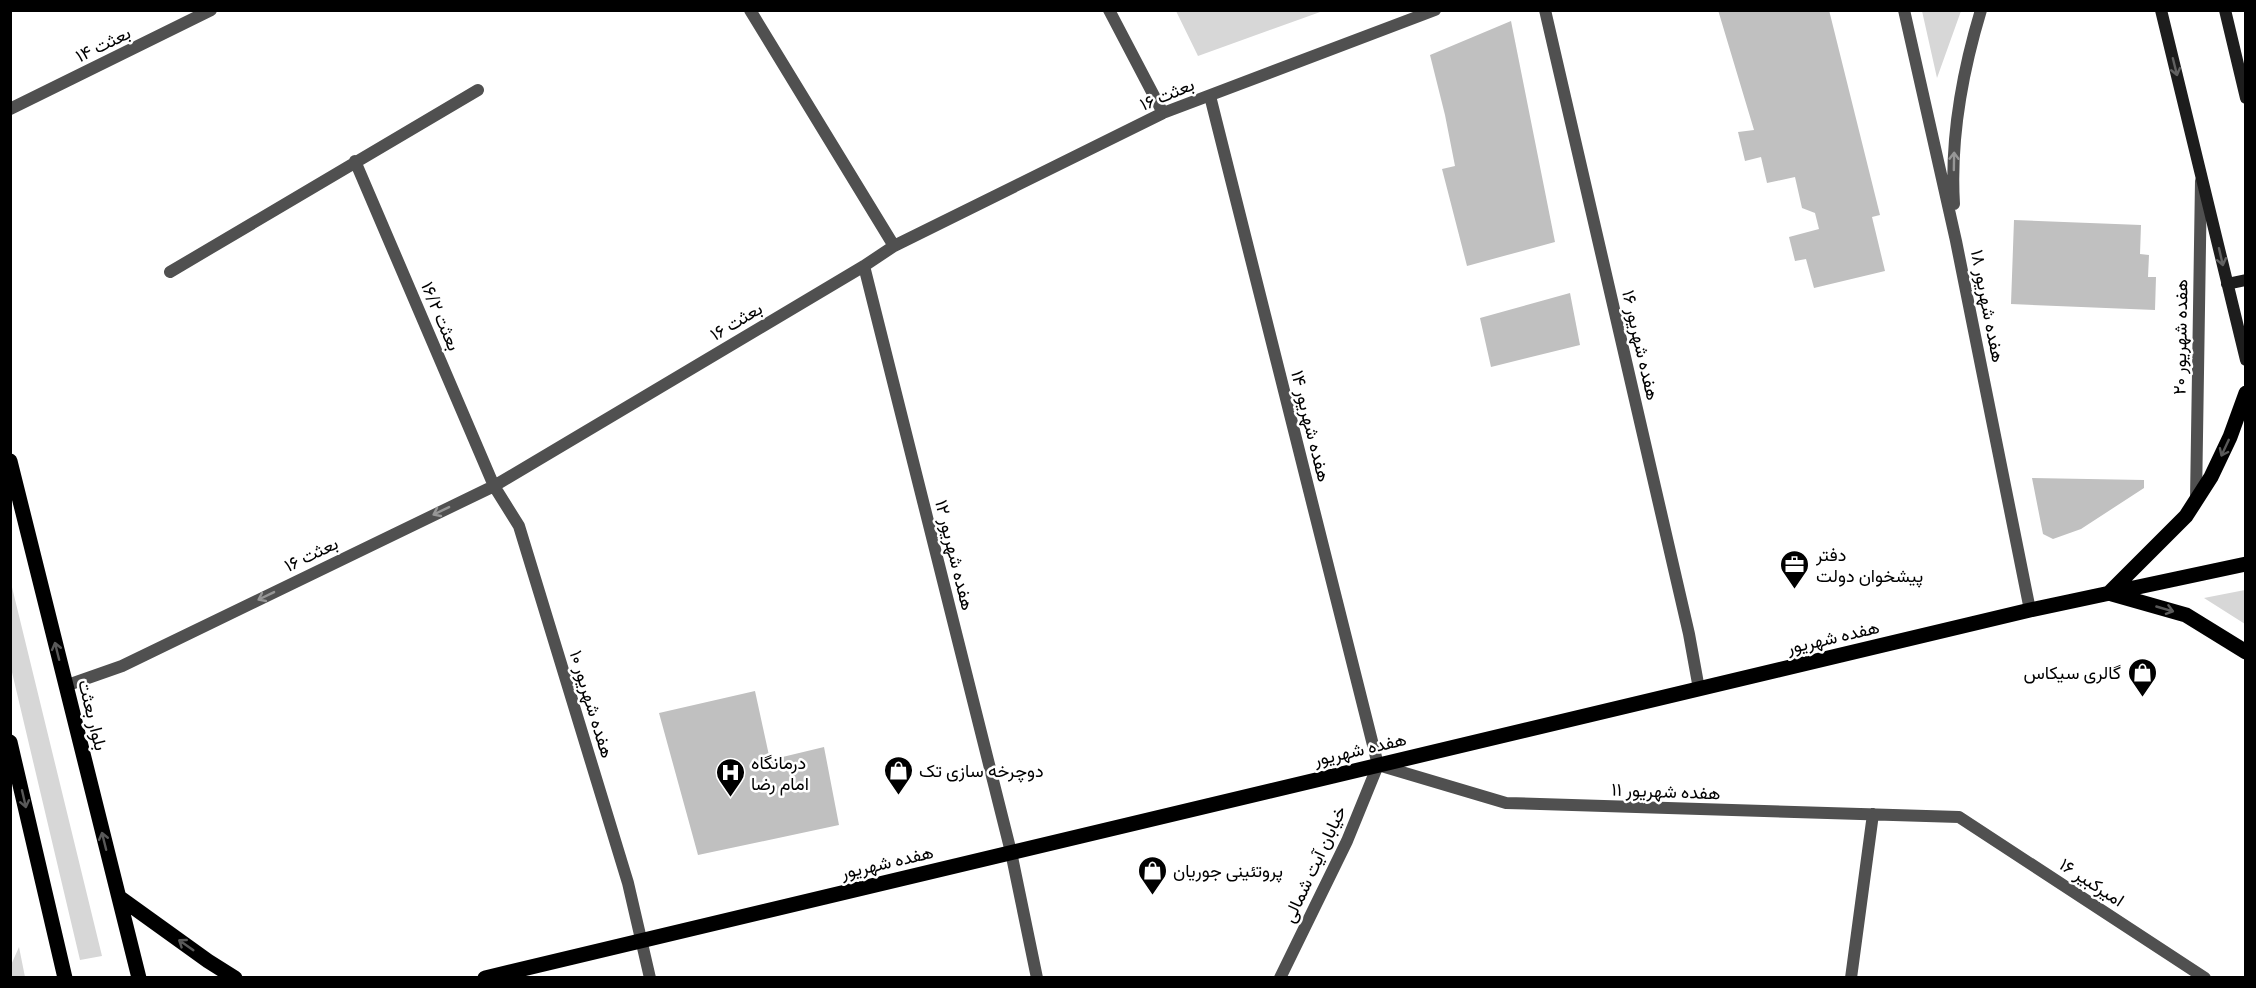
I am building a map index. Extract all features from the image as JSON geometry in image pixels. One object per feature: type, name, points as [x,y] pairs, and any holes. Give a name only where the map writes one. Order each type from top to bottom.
[{"type":"main road","points":[[2161,10],[2246,360]]},
{"type":"main road","points":[[2225,10],[2246,98]]},
{"type":"main road","points":[[2227,284],[2246,280]]},
{"type":"main road","points":[[2246,393],[2230,437],[2211,477],[2186,516],[2109,593],[2186,615],[2246,652]]},
{"type":"main road","name":"بلوار بعثت","points":[[10,461],[139,978]]},
{"type":"main road","name":"هفده شهریور","points":[[485,978],[2030,610],[2246,564]]},
{"type":"main road","points":[[10,742],[65,978]]},
{"type":"main road","points":[[119,897],[235,978]]},
{"type":"street","name":"بعثت ۱۴","points":[[10,109],[211,10]]},
{"type":"street","points":[[750,10],[894,246]]},
{"type":"street","points":[[1109,10],[1164,114]]},
{"type":"street","name":"بعثت ۱۶","points":[[65,686],[122,666],[494,486],[894,246],[1164,114],[1435,10]]},
{"type":"street","name":"هفده شهریور ۱۶","points":[[1545,10],[1687,623],[1699,689]]},
{"type":"street","name":"هفده شهریور ۱۸","points":[[1904,10],[1956,241],[2030,610]]},
{"type":"street","points":[[1956,241],[1953,193],[1954,146],[1964,75],[1981,10]]},
{"type":"street","points":[[170,272],[478,90]]},
{"type":"street","name":"هفده شهریور ۱۴","points":[[1210,96],[1378,765]]},
{"type":"street","name":"بعثت ۱۶/۲","points":[[355,161],[494,486]]},
{"type":"street","name":"هفده شهریور ۲۰","points":[[2196,501],[2201,174]]},
{"type":"street","name":"هفده شهریور ۱۲","points":[[864,266],[1011,852],[1037,978]]},
{"type":"street","name":"هفده شهریور ۱۰","points":[[494,486],[519,526],[628,883],[650,978]]},
{"type":"street","name":"هفده شهریور ۱۱","points":[[1378,765],[1506,803],[1959,817]]},
{"type":"street","name":"خیابان آیت شمالی","points":[[1280,978],[1347,841],[1378,765]]},
{"type":"street","points":[[1851,978],[1874,814]]},
{"type":"street","name":"امیرکبیر ۱۶","points":[[1959,817],[2205,978]]},
{"type":"shaded area","points":[[1176,11],[1323,11],[1198,56]]},
{"type":"shaded area","points":[[1922,11],[1961,11],[1937,78]]},
{"type":"shaded area","points":[[10,579],[102,956],[80,960],[11,668]]},
{"type":"shaded area","points":[[2245,590],[2245,624],[2204,598]]},
{"type":"shaded area","points":[[19,947],[25,977],[11,977],[11,965]]},
{"type":"building","points":[[1718,10],[1829,10],[1880,215],[1872,217],[1885,271],[1814,288],[1806,259],[1795,261],[1789,237],[1819,229],[1815,213],[1802,208],[1795,177],[1767,183],[1761,157],[1745,161],[1738,132],[1754,130]]},
{"type":"building","points":[[1511,21],[1555,242],[1467,266],[1442,169],[1455,166],[1430,55]]},
{"type":"building","points":[[2014,220],[2141,225],[2140,254],[2149,255],[2148,277],[2156,277],[2155,310],[2011,304]]},
{"type":"building","points":[[1570,293],[1580,345],[1491,367],[1480,318]]},
{"type":"building","points":[[2032,478],[2144,480],[2144,488],[2081,529],[2053,539],[2043,534]]},
{"type":"building","name":"درمانگاه امام رضا","points":[[755,691],[770,760],[824,747],[839,825],[698,855],[659,713]]},
{"type":"place","name":"دفتر پیشخوان دولت","points":[[1795,590]]},
{"type":"place","name":"گالری سیکاس","points":[[2142,698]]},
{"type":"place","name":"دوچرخه سازی تک","points":[[898,796]]},
{"type":"place","name":"درمانگاه امام رضا","points":[[730,798]]},
{"type":"place","name":"پروتئینی جوریان","points":[[1152,896]]}]
